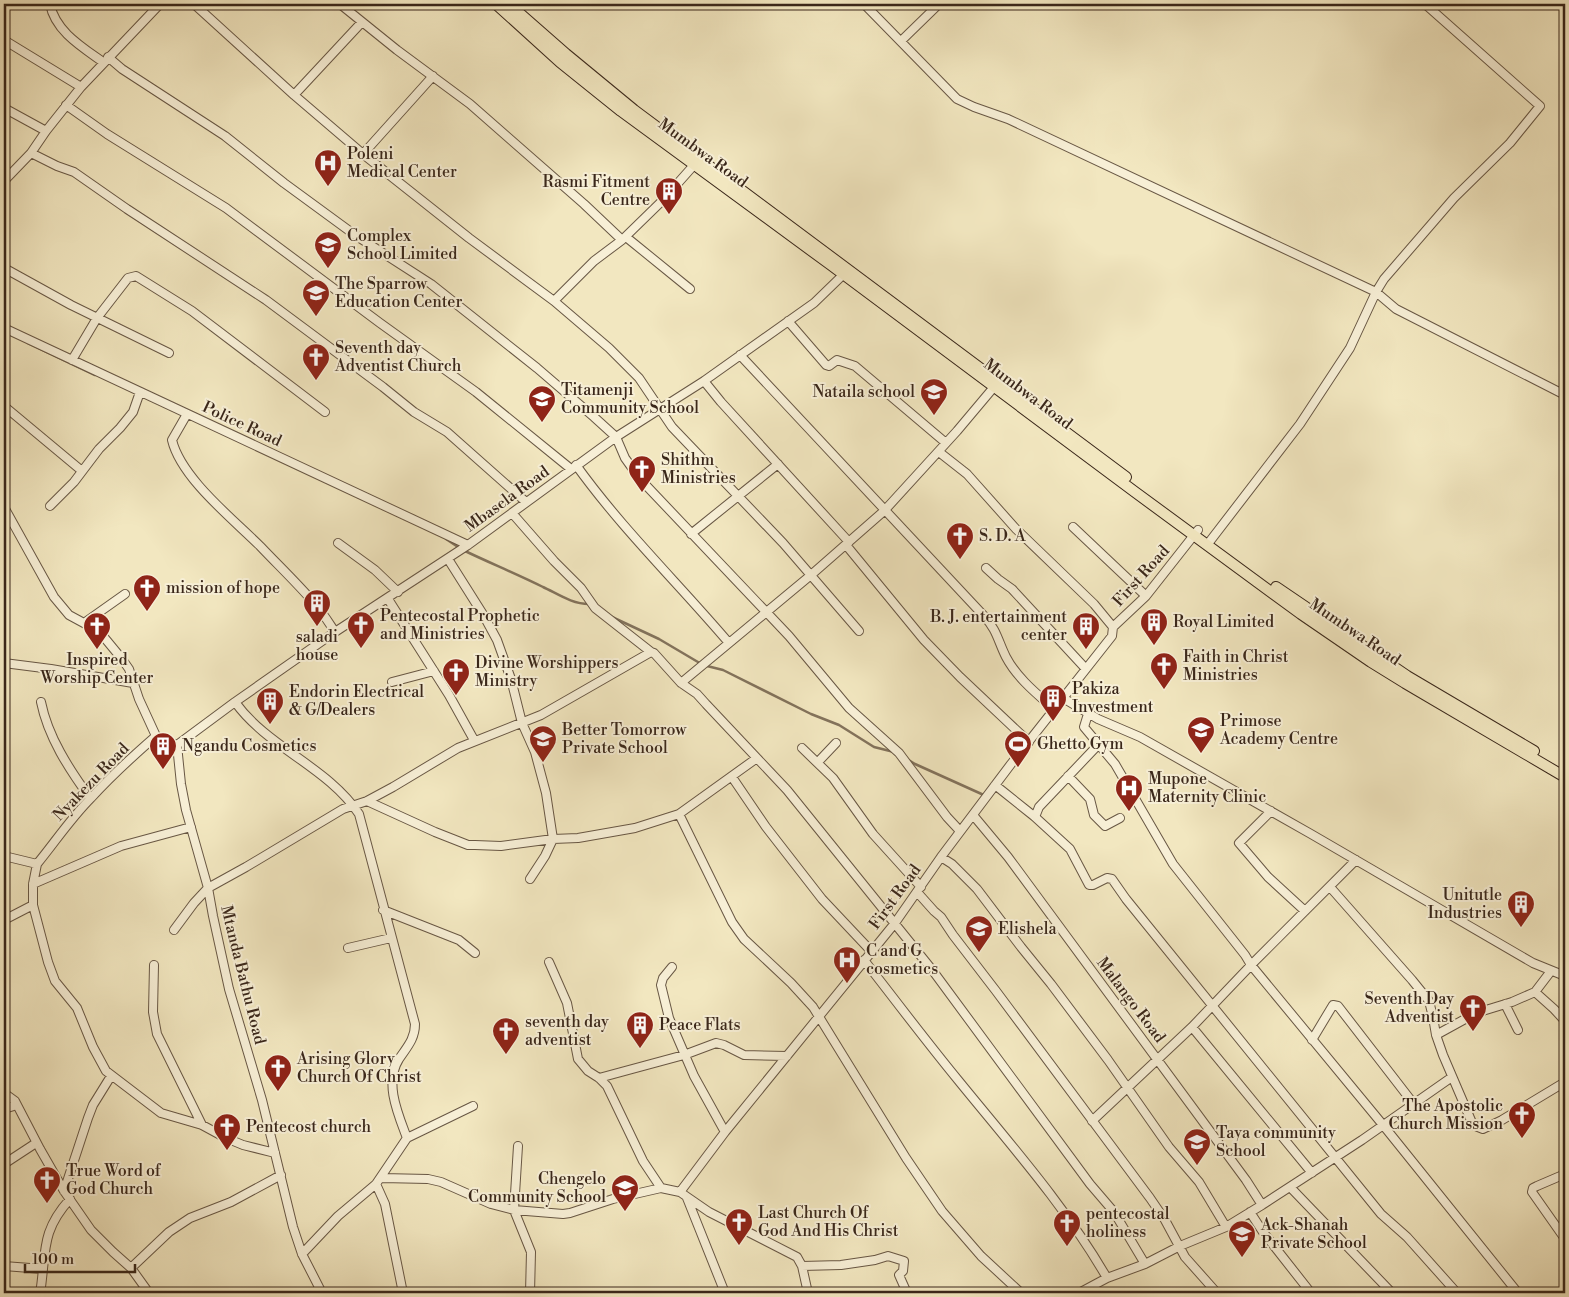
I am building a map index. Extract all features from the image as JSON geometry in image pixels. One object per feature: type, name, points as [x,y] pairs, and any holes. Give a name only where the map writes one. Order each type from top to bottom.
[{"type":"main road","name":"Mumbwa Road","points":[[496,4],[593,89],[694,164],[846,272],[1196,533]]},
{"type":"main road","name":"Mumbwa Road","points":[[509,4],[634,110],[994,386],[1196,533],[1374,654],[1565,769]]},
{"type":"main road","name":"Mumbwa Road","points":[[1209,542],[1327,632],[1371,662],[1565,777]]},
{"type":"street","points":[[50,4],[58,24],[66,33],[225,136],[355,236],[431,284],[538,368],[616,437],[630,466],[691,534],[800,648],[849,708],[899,752],[942,811],[960,831]]},
{"type":"street","points":[[5,176],[31,153],[81,86],[160,4]]},
{"type":"street","points":[[194,4],[294,95],[363,154],[468,238],[554,301],[609,348],[639,378],[677,432],[739,496],[859,631]]},
{"type":"street","points":[[864,4],[957,99],[1008,119],[1376,292],[1396,309],[1565,395]]},
{"type":"street","points":[[901,42],[939,4]]},
{"type":"street","points":[[1209,542],[1300,424],[1350,348],[1384,279],[1432,221],[1510,143],[1540,106],[1425,4]]},
{"type":"street","points":[[345,5],[362,22],[470,104],[624,239],[690,289]]},
{"type":"street","points":[[294,95],[362,22]]},
{"type":"street","points":[[4,40],[81,86]]},
{"type":"street","points":[[363,154],[433,76]]},
{"type":"street","points":[[66,105],[107,134],[234,214],[476,392],[574,467],[620,521],[730,642]]},
{"type":"street","points":[[4,108],[46,131]]},
{"type":"street","points":[[31,153],[74,172],[150,225],[266,300],[371,377],[414,412],[447,432],[526,502]]},
{"type":"street","points":[[554,301],[594,261],[624,239],[662,201],[694,164]]},
{"type":"street","points":[[4,268],[97,318],[169,353]]},
{"type":"street","name":"Mbasela Road","points":[[177,745],[336,632],[468,545],[616,437],[704,381],[814,303],[846,272]]},
{"type":"street","points":[[72,360],[97,318],[128,278],[136,276],[206,321],[325,412]]},
{"type":"street","points":[[788,321],[826,365],[829,366],[837,360],[855,366],[946,443]]},
{"type":"street","name":"Police Road","points":[[4,328],[468,545]]},
{"type":"street","points":[[740,355],[984,616],[994,629],[1006,658],[1015,672],[1054,709]]},
{"type":"street","points":[[704,381],[847,544],[924,640],[1028,742]]},
{"type":"street","points":[[681,683],[811,575],[884,511],[939,452],[994,386]]},
{"type":"street","points":[[50,506],[133,412],[140,392]]},
{"type":"street","points":[[4,406],[82,471]]},
{"type":"street","points":[[187,414],[172,440],[176,452],[189,473],[210,498],[316,605],[336,632]]},
{"type":"street","points":[[939,452],[961,468],[1016,529],[1094,604],[1114,627]]},
{"type":"street","points":[[691,534],[778,464]]},
{"type":"street","points":[[4,507],[54,597],[69,615],[93,628],[114,648],[129,669],[133,683],[156,736],[177,745]]},
{"type":"street","points":[[512,514],[581,588],[596,608],[657,656],[681,683],[696,694],[787,790],[895,923],[968,1017],[1090,1184],[1114,1212],[1145,1264]]},
{"type":"street","points":[[1073,527],[1146,596]]},
{"type":"street","name":"First Road","points":[[680,1192],[725,1132],[895,923],[940,857],[1112,636],[1114,627],[1146,596],[1196,533]]},
{"type":"street","points":[[338,542],[375,570],[398,592]]},
{"type":"street","points":[[448,558],[497,640],[511,679],[522,723],[535,752],[546,792],[552,839],[545,856],[530,878]]},
{"type":"street","points":[[986,568],[1012,589],[1086,669]]},
{"type":"street","points":[[84,623],[125,594]]},
{"type":"street","points":[[388,599],[434,671],[474,740]]},
{"type":"street","points":[[174,930],[208,888],[246,868],[343,809],[367,801],[474,740],[522,723],[562,704],[650,652]]},
{"type":"street","points":[[4,663],[133,683]]},
{"type":"street","points":[[392,682],[434,671]]},
{"type":"street","points":[[1063,698],[1088,714],[1140,737],[1475,930],[1551,971],[1565,976]]},
{"type":"street","points":[[41,702],[43,714],[71,772],[90,798]]},
{"type":"street","points":[[235,702],[244,715],[261,730],[330,782],[353,806],[361,821],[383,910],[410,1000],[415,1024],[414,1038],[399,1059],[393,1076],[394,1100],[407,1138]]},
{"type":"street","points":[[1088,714],[1084,727],[1115,764],[1173,864],[1251,965],[1518,1293]]},
{"type":"street","name":"Nyakezu Road","points":[[37,864],[65,826],[90,798],[156,736]]},
{"type":"street","points":[[818,762],[836,744]]},
{"type":"street","name":"Mtanda Bathu Road","points":[[177,745],[186,810],[208,888],[229,989],[262,1100],[293,1227],[302,1254],[322,1293]]},
{"type":"street","points":[[1035,817],[1039,807],[1098,745]]},
{"type":"street","points":[[802,748],[833,778],[873,834],[919,889],[934,911],[941,917],[1150,1198],[1185,1257],[1216,1293]]},
{"type":"street","points":[[367,801],[468,845],[501,846],[552,839],[578,838],[635,828],[680,814],[757,758]]},
{"type":"street","points":[[1068,776],[1090,800],[1094,815],[1105,826],[1120,818]]},
{"type":"street","points":[[732,777],[766,827],[822,899],[871,951]]},
{"type":"street","points":[[995,785],[1035,817],[1070,849],[1087,883],[1093,885],[1107,878],[1112,879],[1381,1214],[1407,1237],[1456,1293]]},
{"type":"street","points":[[1271,811],[1239,843],[1268,877],[1305,912]]},
{"type":"street","points":[[680,814],[732,922],[744,939],[807,1000],[819,1016],[906,1158],[942,1212],[981,1256],[1021,1293]]},
{"type":"street","name":"Malango Road","points":[[974,815],[1008,857],[1158,1060],[1246,1180],[1262,1205]]},
{"type":"street","points":[[33,884],[121,846],[191,827]]},
{"type":"street","points":[[4,856],[37,864],[33,884],[33,906],[53,975],[77,1008],[93,1047],[106,1071],[161,1113],[202,1125],[244,1145],[276,1153]]},
{"type":"street","points":[[940,857],[952,864],[977,889],[1051,984],[1108,1060],[1169,1147],[1202,1187],[1226,1228]]},
{"type":"street","points":[[1092,1121],[1192,1027],[1356,860]]},
{"type":"street","points":[[1330,887],[1425,994],[1432,1010],[1436,1034],[1473,1125],[1483,1129],[1502,1120],[1565,1082]]},
{"type":"street","points":[[4,920],[33,906]]},
{"type":"street","points":[[383,910],[459,940],[475,953]]},
{"type":"street","points":[[348,948],[391,938]]},
{"type":"street","points":[[864,960],[1075,1227],[1107,1278]]},
{"type":"street","points":[[549,962],[566,1003],[578,1059],[588,1071],[600,1078],[612,1094],[642,1161],[661,1188]]},
{"type":"street","points":[[154,965],[153,1012],[157,1034],[202,1125]]},
{"type":"street","points":[[672,967],[663,978],[661,991],[669,1018],[694,1076],[725,1132]]},
{"type":"street","points":[[1436,1034],[1465,1017],[1535,992],[1551,971]]},
{"type":"street","points":[[1535,992],[1554,1008],[1565,1021]]},
{"type":"street","points":[[1505,1004],[1518,1030]]},
{"type":"street","points":[[1312,1040],[1333,1006],[1338,1006],[1413,1103]]},
{"type":"street","points":[[1192,1027],[1312,1172]]},
{"type":"street","points":[[600,1078],[684,1055],[716,1043],[744,1055],[787,1056]]},
{"type":"street","points":[[64,1191],[93,1105],[111,1076]]},
{"type":"street","points":[[1079,1293],[1107,1278],[1145,1264],[1180,1246],[1226,1228],[1336,1157],[1452,1077]]},
{"type":"street","points":[[4,1093],[13,1099],[17,1105],[36,1143],[64,1191],[91,1230],[131,1268],[149,1293]]},
{"type":"street","points":[[4,1109],[17,1105]]},
{"type":"street","points":[[302,1254],[338,1216],[382,1178],[395,1154],[407,1138],[473,1106]]},
{"type":"street","points":[[4,1164],[36,1143]]},
{"type":"street","points":[[518,1146],[514,1210],[531,1252],[530,1293]]},
{"type":"street","points":[[131,1268],[168,1232],[190,1218],[231,1202],[281,1174]]},
{"type":"street","points":[[1565,1174],[1532,1190],[1565,1240]]},
{"type":"street","points":[[382,1178],[428,1179],[441,1182],[491,1204],[514,1210],[570,1213],[614,1199],[661,1188],[680,1192],[709,1212],[797,1257],[802,1266],[808,1293]]},
{"type":"street","points":[[376,1184],[385,1204],[402,1293]]},
{"type":"street","points":[[1290,1187],[1392,1293]]},
{"type":"street","points":[[687,1198],[725,1293]]},
{"type":"street","points":[[39,1293],[46,1239],[51,1225],[70,1199]]},
{"type":"street","points":[[1250,1212],[1263,1232],[1311,1293]]},
{"type":"street","points":[[802,1266],[841,1265],[888,1256],[904,1261],[903,1271],[899,1274],[907,1293]]},
{"type":"street","points":[[4,1266],[43,1269]]},
{"type":"waterway","points":[[28,343],[95,375]]},
{"type":"waterway","points":[[446,539],[458,547]]},
{"type":"waterway","points":[[465,551],[565,598],[589,604]]},
{"type":"waterway","points":[[612,617],[659,639],[703,665],[723,670],[811,714],[839,725],[874,747],[894,752]]},
{"type":"waterway","points":[[907,759],[986,796]]},
{"type":"place","name":"Poleni Medical Center","points":[[328,187]]},
{"type":"place","name":"Rasmi Fitment Centre","points":[[669,215]]},
{"type":"place","name":"Complex School Limited","points":[[328,269]]},
{"type":"place","name":"The Sparrow Education Center","points":[[316,317]]},
{"type":"place","name":"Seventh day Adventist Church","points":[[316,381]]},
{"type":"place","name":"Nataila school","points":[[934,416]]},
{"type":"place","name":"Titamenji Community School","points":[[542,423]]},
{"type":"place","name":"Shithm Ministries","points":[[642,493]]},
{"type":"place","name":"S. D. A","points":[[960,560]]},
{"type":"place","name":"mission of hope","points":[[147,612]]},
{"type":"place","name":"saladi house","points":[[317,627]]},
{"type":"place","name":"Royal Limited","points":[[1154,646]]},
{"type":"place","name":"Pentecostal Prophetic and Ministries","points":[[361,649]]},
{"type":"place","name":"Inspired Worship Center","points":[[97,650]]},
{"type":"place","name":"B. J. entertainment center","points":[[1086,650]]},
{"type":"place","name":"Faith in Christ Ministries","points":[[1164,690]]},
{"type":"place","name":"Divine Worshippers Ministry","points":[[456,696]]},
{"type":"place","name":"Pakiza Investment","points":[[1053,722]]},
{"type":"place","name":"Endorin Electrical & G/Dealers","points":[[270,725]]},
{"type":"place","name":"Primose Academy Centre","points":[[1201,754]]},
{"type":"place","name":"Better Tomorrow Private School","points":[[543,763]]},
{"type":"place","name":"Ghetto Gym","points":[[1018,768]]},
{"type":"place","name":"Ngandu Cosmetics","points":[[163,770]]},
{"type":"place","name":"Mupone Maternity Clinic","points":[[1129,812]]},
{"type":"place","name":"Unitutle Industries","points":[[1521,928]]},
{"type":"place","name":"Elishela","points":[[979,953]]},
{"type":"place","name":"C and G cosmetics","points":[[847,984]]},
{"type":"place","name":"Seventh Day Adventist","points":[[1473,1032]]},
{"type":"place","name":"Peace Flats","points":[[640,1049]]},
{"type":"place","name":"seventh day adventist","points":[[506,1055]]},
{"type":"place","name":"Arising Glory Church Of Christ","points":[[278,1092]]},
{"type":"place","name":"The Apostolic Church Mission","points":[[1522,1139]]},
{"type":"place","name":"Pentecost church","points":[[227,1151]]},
{"type":"place","name":"Taya community School","points":[[1197,1166]]},
{"type":"place","name":"True Word of God Church","points":[[47,1204]]},
{"type":"place","name":"Chengelo Community School","points":[[625,1212]]},
{"type":"place","name":"Last Church Of God And His Christ","points":[[739,1246]]},
{"type":"place","name":"pentecostal holiness","points":[[1067,1247]]},
{"type":"place","name":"Ack-Shanah Private School","points":[[1242,1258]]}]
